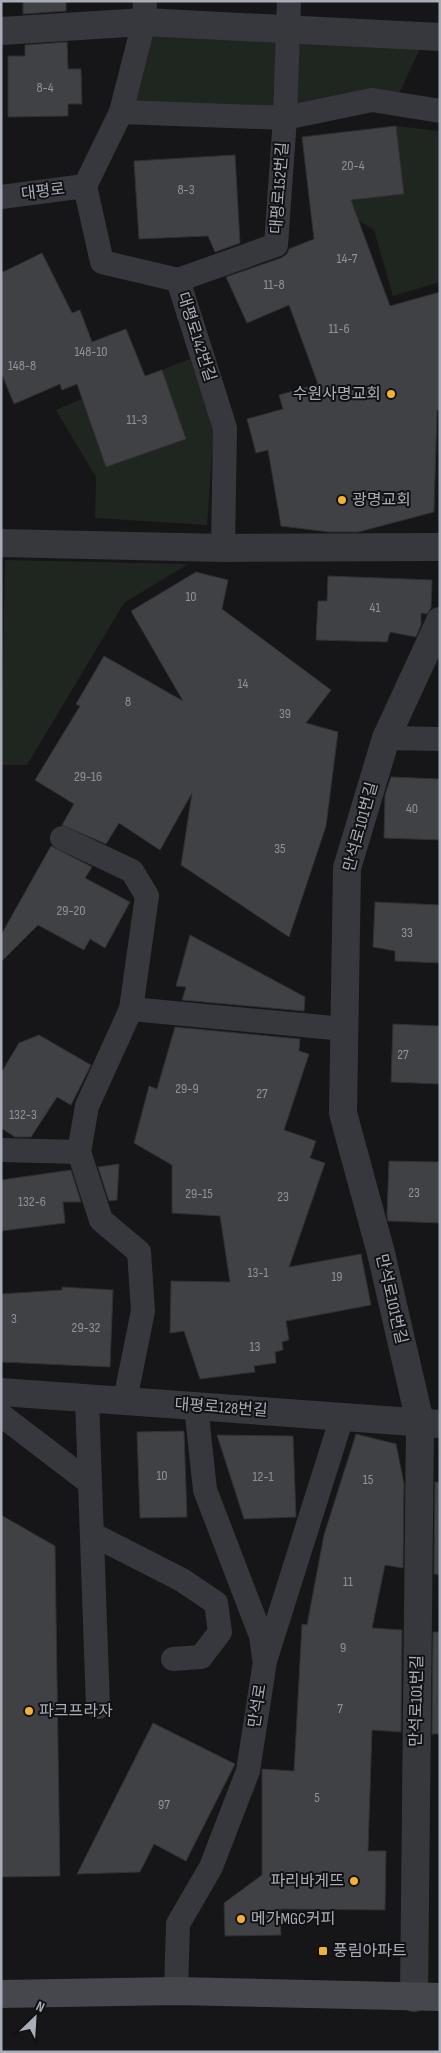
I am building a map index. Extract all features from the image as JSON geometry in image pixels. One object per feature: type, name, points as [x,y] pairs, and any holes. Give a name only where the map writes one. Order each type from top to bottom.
[{"type":"main road","points":[[1,1994],[176,1992],[427,1997]]},
{"type":"street","points":[[1,31],[144,12],[288,29],[440,37]]},
{"type":"street","points":[[1,543],[223,548],[440,547]]},
{"type":"street","name":"만석로101번길","points":[[427,1997],[430,1423],[343,1113],[347,868],[386,738],[440,621]]},
{"type":"street","name":"대평로128번길","points":[[1,1392],[430,1423]]},
{"type":"lane","name":"대평로152번길","points":[[178,280],[276,245],[285,118],[289,1]]},
{"type":"lane","points":[[86,186],[121,112],[144,12]]},
{"type":"lane","name":"대평로152번길","points":[[121,112],[285,118],[372,100],[440,111]]},
{"type":"lane","name":"대평로","points":[[1,197],[86,186]]},
{"type":"lane","name":"대평로142번길","points":[[86,186],[102,262],[178,280],[226,428],[223,548]]},
{"type":"lane","points":[[386,738],[440,739]]},
{"type":"lane","points":[[62,838],[132,871],[147,896],[131,1009],[87,1106],[79,1152],[100,1220],[139,1252],[143,1312],[125,1400]]},
{"type":"lane","points":[[131,1009],[344,1029]]},
{"type":"lane","points":[[1,1150],[79,1152]]},
{"type":"lane","points":[[87,1399],[98,1707]]},
{"type":"lane","points":[[196,1406],[205,1490],[261,1636],[265,1661]]},
{"type":"lane","points":[[1,1415],[90,1483]]},
{"type":"lane","name":"만석로","points":[[176,1992],[178,1924],[211,1867],[248,1772],[265,1661],[342,1416]]},
{"type":"lane","points":[[92,1534],[182,1580],[216,1603],[220,1632],[201,1657],[173,1659]]},
{"type":"shaded area","points":[[150,33],[280,38],[277,111],[132,104]]},
{"type":"shaded area","points":[[294,36],[423,42],[398,96],[294,109]]},
{"type":"shaded area","points":[[396,126],[440,131],[440,282],[393,296],[374,230],[330,202],[404,194]]},
{"type":"shaded area","points":[[190,359],[214,429],[207,525],[95,518],[96,477],[56,410],[91,395],[90,421],[106,467],[186,439],[162,370]]},
{"type":"shaded area","points":[[5,560],[188,564],[124,603],[27,765],[1,765]]},
{"type":"building","points":[[23,1],[66,1],[66,11],[23,14]]},
{"type":"building","points":[[67,42],[68,69],[81,69],[82,104],[68,104],[68,116],[8,117],[8,56],[25,56],[25,45]]},
{"type":"building","points":[[396,126],[404,194],[351,200],[390,306],[440,292],[440,410],[437,410],[434,512],[358,532],[329,532],[281,526],[268,450],[256,453],[247,419],[283,409],[279,395],[318,384],[289,305],[247,323],[226,277],[281,258],[287,254],[289,249],[314,239],[302,137]]},
{"type":"building","points":[[235,155],[240,243],[215,252],[208,236],[139,239],[134,161]]},
{"type":"building","points":[[42,253],[72,313],[80,310],[92,342],[126,329],[145,376],[162,370],[186,439],[106,467],[77,384],[62,390],[60,384],[14,404],[1,372],[1,273]]},
{"type":"building","points":[[196,572],[228,580],[222,609],[331,690],[306,723],[338,732],[326,826],[289,937],[181,865],[192,793],[160,850],[119,823],[106,844],[62,825],[74,804],[35,780],[80,706],[76,704],[104,656],[183,701],[131,611]]},
{"type":"building","points":[[328,576],[432,580],[431,608],[427,614],[421,613],[421,625],[416,637],[390,632],[387,642],[316,640],[318,601],[327,601]]},
{"type":"building","points":[[391,777],[440,779],[440,840],[384,838],[385,795]]},
{"type":"building","points":[[51,846],[92,867],[85,878],[130,902],[105,948],[90,939],[84,950],[38,925],[1,962],[1,935]]},
{"type":"building","points":[[375,902],[440,905],[440,963],[395,961],[395,951],[373,947]]},
{"type":"building","points":[[190,935],[305,997],[304,1011],[182,1000],[186,987],[176,986]]},
{"type":"building","points":[[393,1024],[440,1026],[440,1084],[391,1082]]},
{"type":"building","points":[[175,1027],[300,1039],[299,1051],[309,1054],[284,1130],[316,1141],[310,1158],[325,1163],[289,1267],[361,1254],[371,1305],[286,1321],[289,1340],[282,1342],[283,1350],[275,1352],[276,1363],[254,1366],[255,1372],[200,1379],[184,1331],[170,1333],[171,1281],[230,1282],[220,1216],[172,1213],[172,1165],[134,1143],[149,1086],[157,1089]]},
{"type":"building","points":[[39,1035],[91,1065],[71,1105],[57,1097],[31,1137],[15,1137],[1,1128],[1,1073],[19,1043]]},
{"type":"building","points":[[389,1161],[440,1162],[440,1223],[388,1221]]},
{"type":"building","points":[[119,1164],[117,1200],[109,1201],[98,1167]]},
{"type":"building","points":[[71,1170],[81,1202],[63,1202],[65,1223],[1,1231],[1,1180]]},
{"type":"building","points":[[62,1287],[113,1290],[110,1367],[1,1362],[1,1294],[62,1290]]},
{"type":"building","points":[[184,1431],[187,1517],[140,1518],[137,1432]]},
{"type":"building","points":[[356,1434],[396,1444],[404,1484],[403,1568],[385,1565],[372,1628],[402,1630],[401,1732],[372,1730],[368,1851],[386,1851],[385,1910],[280,1909],[281,1935],[225,1936],[224,1903],[262,1875],[262,1769],[294,1771],[302,1624],[307,1625],[324,1535]]},
{"type":"building","points":[[217,1435],[293,1436],[296,1517],[244,1519]]},
{"type":"building","points":[[435,1482],[440,1482],[440,1575],[434,1574]]},
{"type":"building","name":"파크프라자","points":[[1,1515],[55,1546],[60,1876],[1,1877]]},
{"type":"building","points":[[433,1632],[440,1632],[440,1734],[432,1734]]},
{"type":"building","points":[[153,1723],[235,1764],[186,1861],[154,1844],[140,1872],[77,1874]]},
{"type":"place","name":"수원사명교회","points":[[391,394]]},
{"type":"place","name":"광명교회","points":[[342,500]]},
{"type":"place","name":"파크프라자","points":[[29,1711]]},
{"type":"place","name":"파리바게뜨","points":[[354,1881]]},
{"type":"place","name":"메가MGC커피","points":[[241,1919]]},
{"type":"place","name":"풍림아파트","points":[[323,1951]]}]
